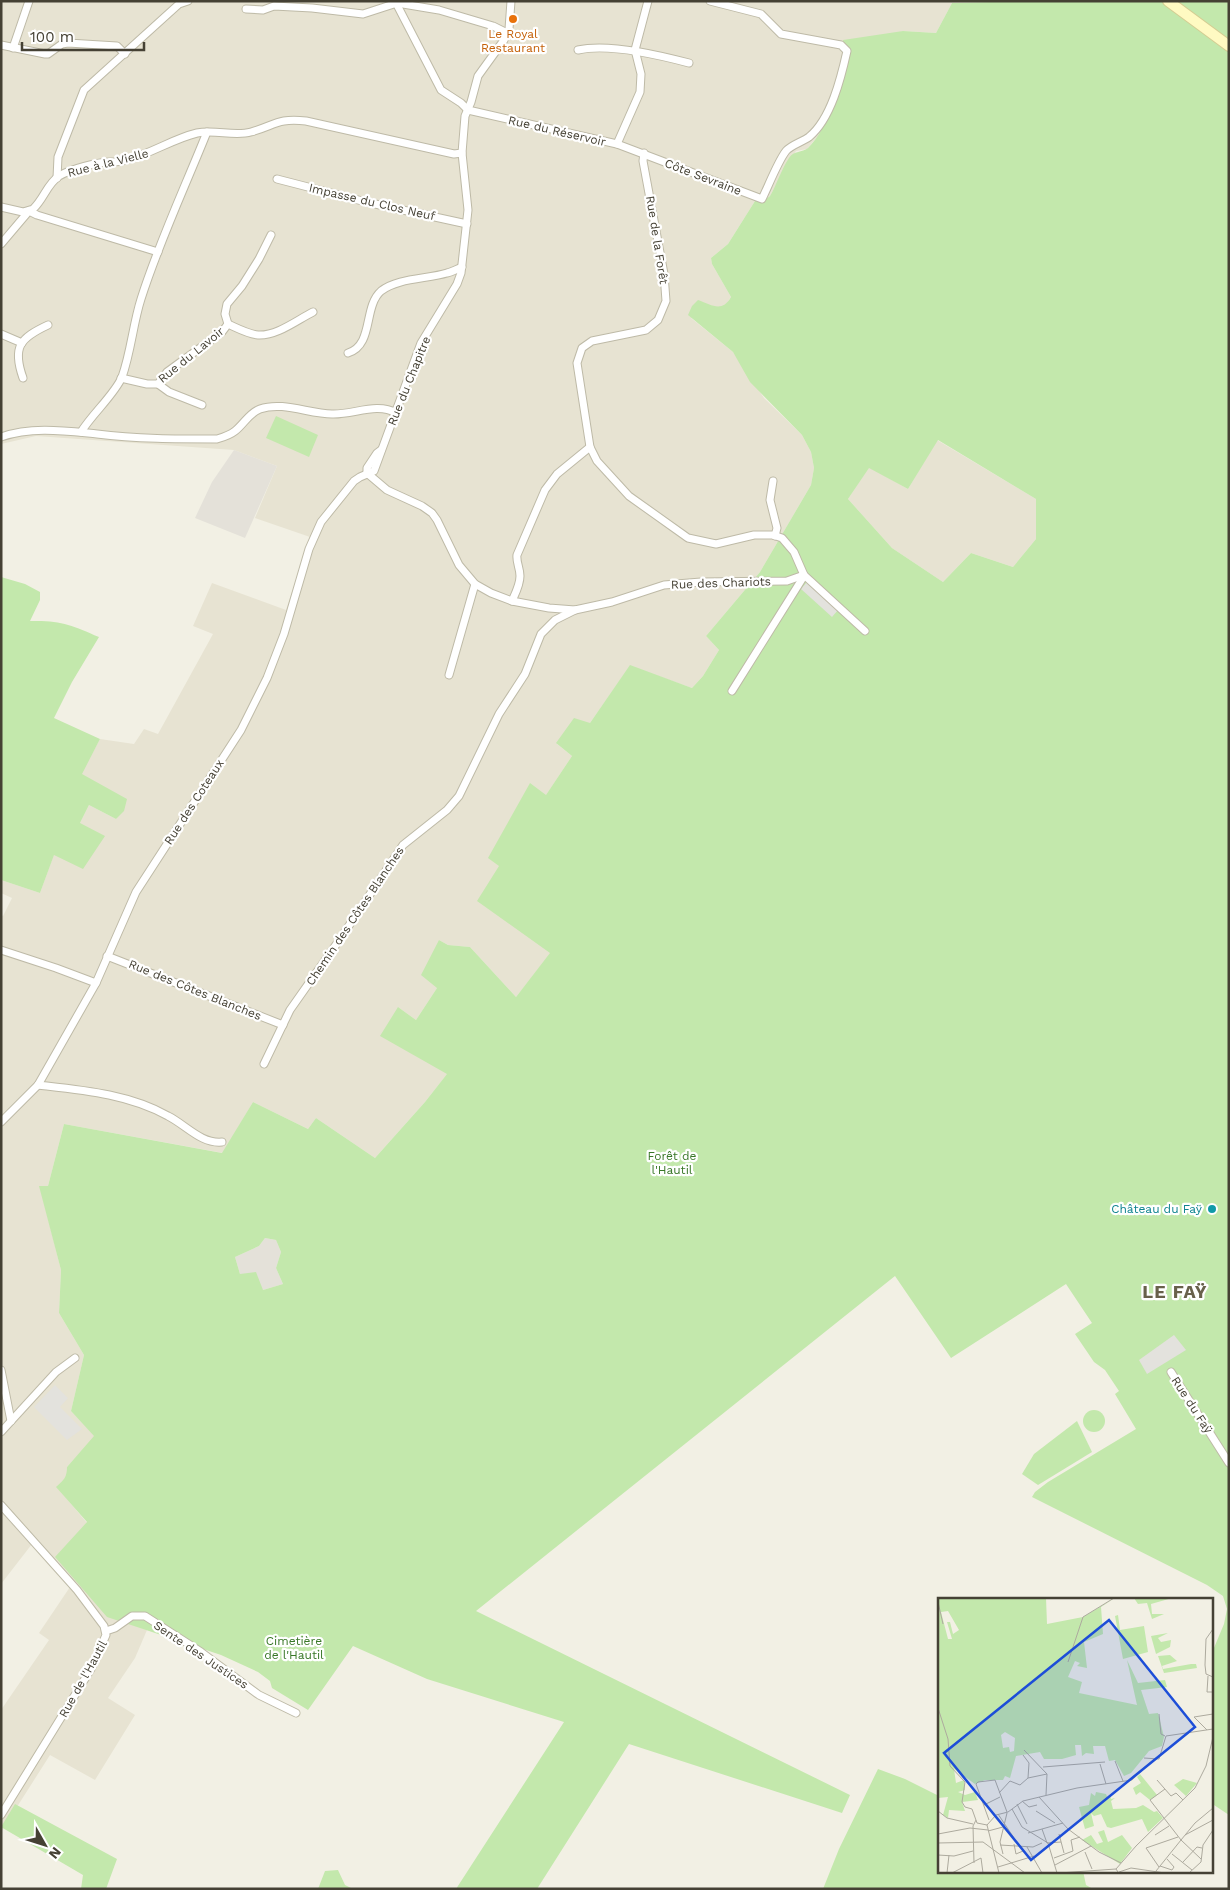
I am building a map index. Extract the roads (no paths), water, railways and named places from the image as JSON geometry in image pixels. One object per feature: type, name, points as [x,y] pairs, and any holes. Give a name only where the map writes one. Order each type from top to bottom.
[{"type":"main road","points":[[1168,1],[1229,46]]},
{"type":"street","points":[[13,48],[29,1]]},
{"type":"street","points":[[57,178],[58,157],[82,93],[179,4],[188,1]]},
{"type":"street","points":[[246,9],[263,10],[274,6],[312,5],[363,14],[396,2],[439,10],[493,26],[507,33],[511,1]]},
{"type":"street","points":[[616,144],[640,92],[641,74],[636,52],[648,1]]},
{"type":"street","name":"Côte Sevraine","points":[[644,153],[762,199],[786,151],[809,136],[820,124],[833,99],[847,51],[842,45],[781,34],[761,14],[710,1]]},
{"type":"street","points":[[396,2],[441,90],[468,110]]},
{"type":"street","name":"Rue du Chapitre","points":[[367,473],[374,471],[422,344],[457,284],[462,267],[467,224],[467,196],[462,153],[465,116],[478,76],[507,33]]},
{"type":"street","points":[[1,45],[45,54],[48,54],[62,44],[68,43],[117,46],[125,54]]},
{"type":"street","points":[[578,50],[592,47],[636,52],[689,63]]},
{"type":"street","name":"Rue du Réservoir","points":[[468,110],[616,144],[644,153]]},
{"type":"street","name":"Rue à la Vielle","points":[[1,244],[29,210],[37,205],[49,185],[57,178],[77,169],[128,160],[197,133],[243,133],[280,120],[290,119],[445,152],[462,153]]},
{"type":"street","points":[[81,432],[89,418],[121,378],[141,297],[207,132]]},
{"type":"street","name":"Rue de la Forêt","points":[[644,153],[664,274],[666,301],[661,315],[652,327],[646,330],[592,341],[582,348],[577,363],[590,447],[598,461],[629,496],[688,538],[716,544],[754,535],[775,536]]},
{"type":"street","name":"Impasse du Clos Neuf","points":[[277,179],[366,202],[467,224]]},
{"type":"street","points":[[1,207],[22,212],[29,210],[37,215],[158,252]]},
{"type":"street","points":[[228,324],[225,314],[228,304],[251,272],[271,235]]},
{"type":"street","points":[[348,354],[354,352],[362,341],[375,299],[382,291],[397,283],[448,273],[462,267]]},
{"type":"street","name":"Rue du Lavoir","points":[[121,378],[147,384],[158,384],[166,372],[222,332],[228,324],[258,335],[266,334],[276,331],[313,312]]},
{"type":"street","points":[[23,378],[17,362],[22,343],[30,333],[48,325]]},
{"type":"street","points":[[1,334],[22,343]]},
{"type":"street","points":[[158,384],[170,392],[202,405]]},
{"type":"street","points":[[1,437],[25,431],[44,430],[218,439],[233,433],[250,415],[260,409],[279,406],[334,414],[378,408],[390,409],[396,413]]},
{"type":"street","points":[[512,601],[520,576],[516,562],[517,554],[545,490],[557,474],[590,447]]},
{"type":"street","name":"Rue des Chariots","points":[[367,473],[387,490],[422,506],[432,513],[459,565],[476,584],[491,593],[512,601],[550,608],[575,610],[612,602],[664,584],[787,581],[804,575]]},
{"type":"street","name":"Rue des Coteaux","points":[[1,1122],[38,1085],[96,984],[136,892],[241,730],[267,678],[284,634],[309,549],[321,522],[350,486],[367,473]]},
{"type":"street","points":[[773,481],[770,500],[777,528],[775,536],[782,538],[794,552],[804,575],[865,631]]},
{"type":"street","points":[[732,691],[804,575]]},
{"type":"street","points":[[449,675],[476,584]]},
{"type":"street","name":"Chemin des Côtes Blanches","points":[[264,1064],[290,1010],[403,845],[447,810],[459,796],[499,714],[525,674],[541,634],[555,620],[575,610]]},
{"type":"street","points":[[1,950],[56,968],[96,984]]},
{"type":"street","name":"Rue des Côtes Blanches","points":[[107,956],[283,1025]]},
{"type":"street","points":[[38,1085],[90,1090],[150,1106],[170,1116],[193,1133],[212,1143],[222,1142]]},
{"type":"street","points":[[1,1432],[56,1372],[75,1358]]},
{"type":"street","points":[[1,1370],[11,1421]]},
{"type":"street","name":"Rue du Faÿ","points":[[1171,1372],[1229,1462]]},
{"type":"street","name":"Rue de l'Hautil","points":[[1,1505],[77,1590],[106,1631],[105,1641],[91,1669],[1,1815]]},
{"type":"street","name":"Sente des Justices","points":[[106,1631],[115,1628],[132,1616],[144,1616],[201,1652],[259,1694],[296,1713]]},
{"type":"place","name":"Le Royal Restaurant","points":[[513,19]]},
{"type":"place","name":"Château du Faÿ","points":[[1212,1209]]},
{"type":"district","name":"LE FAŸ","points":[[1175,1292]]},
{"type":"park label","name":"Forêt de l'Hautil","points":[[672,1163]]},
{"type":"park label","name":"Cimetière de l'Hautil","points":[[294,1648]]}]
